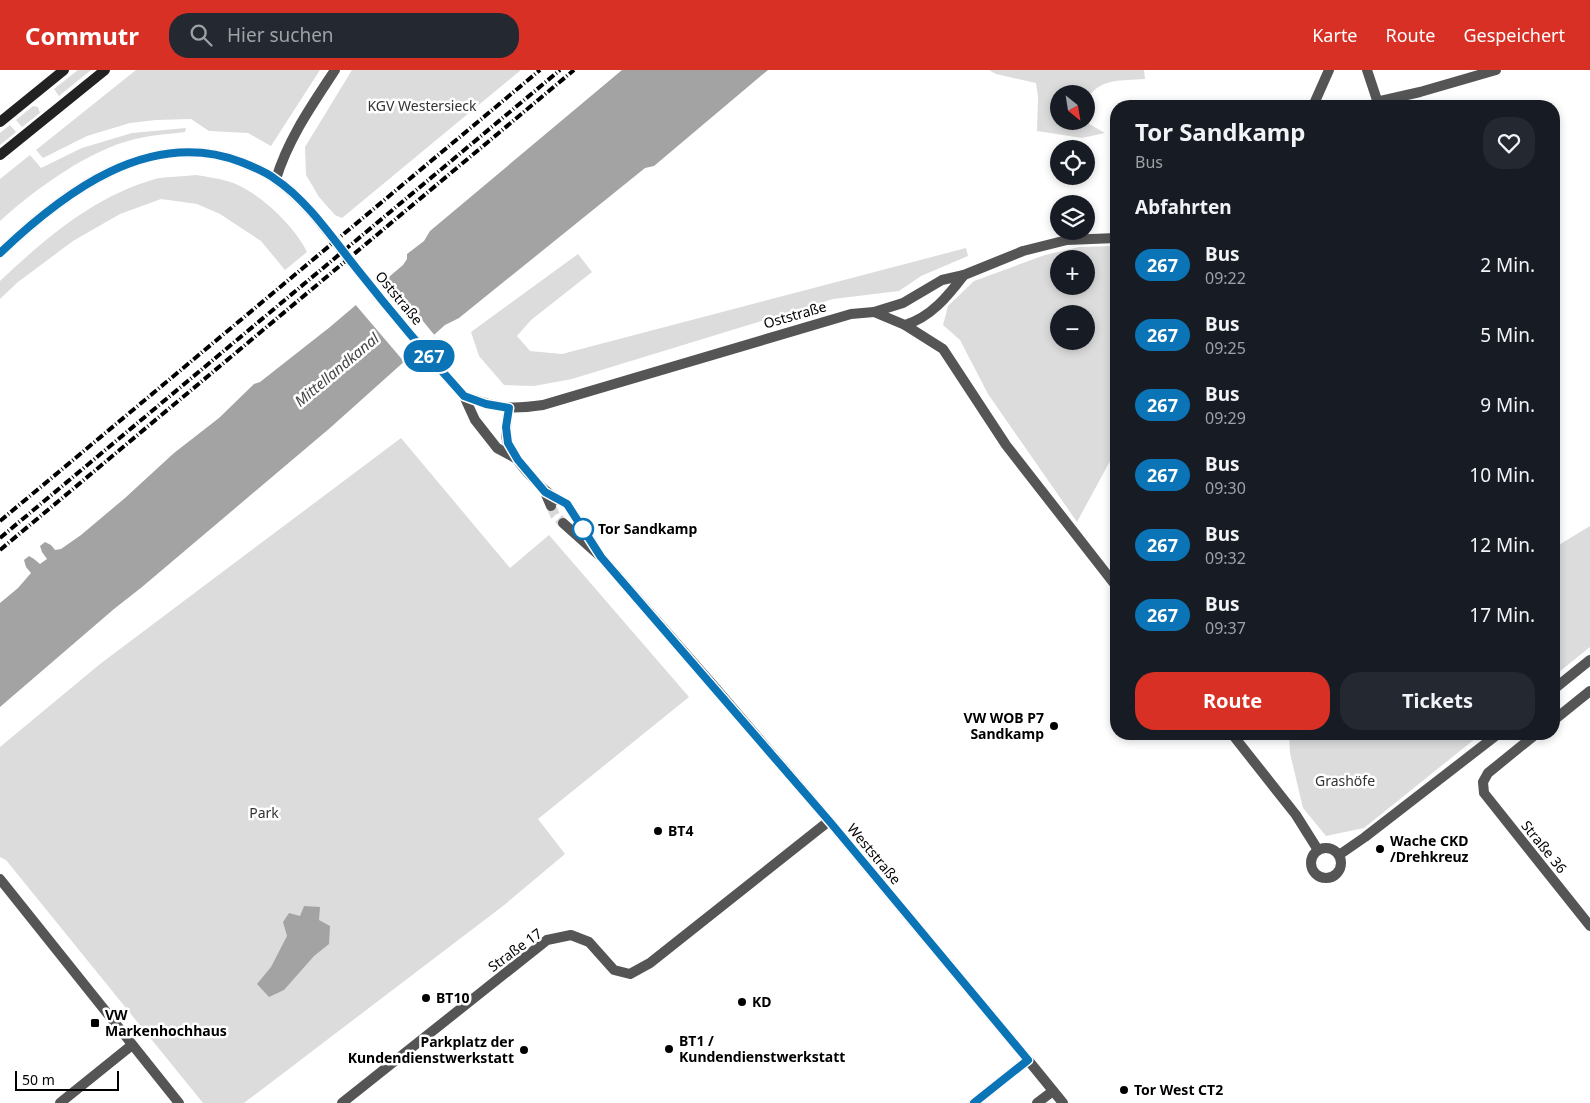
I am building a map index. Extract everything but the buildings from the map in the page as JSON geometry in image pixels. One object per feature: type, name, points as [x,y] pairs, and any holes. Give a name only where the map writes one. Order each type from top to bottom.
[{"type":"main road","points":[[0,122],[64,70]]},
{"type":"main road","points":[[0,155],[105,70]]},
{"type":"street","points":[[276,179],[282,158],[294,134],[335,70]]},
{"type":"street","points":[[1316,100],[1328,70]]},
{"type":"street","points":[[1367,70],[1377,100]]},
{"type":"street","points":[[1392,100],[1496,70]]},
{"type":"street","name":"Oststraße","points":[[0,254],[41,216],[73,192],[100,177],[137,161],[164,154],[199,152],[229,158],[258,169],[276,179],[292,193],[464,396],[486,404],[509,408],[542,404],[851,314],[874,312],[903,303],[942,280],[964,275],[1023,251],[1067,240],[1110,238]]},
{"type":"street","points":[[906,325],[916,322],[930,312],[949,294],[964,275]]},
{"type":"street","points":[[874,312],[906,325],[943,349],[1006,445],[1110,578]]},
{"type":"street","points":[[464,396],[475,420],[497,448],[518,460]]},
{"type":"street","points":[[509,408],[506,427],[508,443],[518,460],[554,503]]},
{"type":"street","name":"Weststraße","points":[[575,516],[601,557]]},
{"type":"street","name":"Weststraße","points":[[563,523],[601,557],[830,822],[1063,1103]]},
{"type":"street","points":[[1560,684],[1590,660]]},
{"type":"street","points":[[1560,715],[1590,691]]},
{"type":"street","points":[[1237,740],[1296,815],[1318,850]]},
{"type":"street","points":[[1339,855],[1490,740]]},
{"type":"street","name":"Straße 36","points":[[1528,740],[1493,768],[1484,778],[1484,792],[1590,926]]},
{"type":"street","name":"Straße 17","points":[[342,1103],[547,940],[571,935],[589,942],[614,970],[630,974],[650,964],[830,822]]},
{"type":"street","points":[[1323,848],[1332,849],[1339,855],[1342,863],[1339,871],[1332,877],[1323,878],[1315,873],[1311,866],[1312,857],[1318,850],[1323,848]]},
{"type":"street","points":[[0,879],[179,1103]]},
{"type":"street","points":[[60,1103],[132,1045]]},
{"type":"street","points":[[974,1103],[1028,1060]]},
{"type":"street","points":[[1037,1103],[1053,1091]]},
{"type":"green space","points":[[78,70],[91,70],[59,96],[54,89]]},
{"type":"green space","points":[[136,70],[320,70],[271,146],[248,133],[209,131],[191,119],[130,123],[87,136],[43,158],[36,150]]},
{"type":"green space","name":"KGV Westersieck","points":[[352,70],[521,70],[342,218],[335,215],[319,197],[306,175],[305,147]]},
{"type":"green space","points":[[989,70],[1144,70],[1145,79],[1112,82],[1095,90],[1095,85],[1050,85],[1050,130],[1095,130],[1095,127],[1105,133],[1082,138],[1037,131],[1038,97],[1036,83],[996,74]]},
{"type":"green space","points":[[33,106],[38,107],[40,113],[22,127],[16,120]]},
{"type":"green space","points":[[10,125],[16,132],[0,145],[0,133]]},
{"type":"green space","points":[[186,128],[185,132],[135,139],[117,144],[81,161],[29,196],[0,221],[0,179],[30,155],[41,168],[82,148],[132,133]]},
{"type":"green space","points":[[196,175],[227,181],[250,191],[284,220],[307,252],[285,270],[261,241],[220,214],[197,204],[161,199],[120,214],[73,241],[18,282],[0,299],[0,281],[35,249],[91,208],[111,196],[155,179]]},
{"type":"green space","points":[[1110,246],[1110,461],[1077,522],[988,394],[960,340],[943,325],[948,306],[974,281],[1050,254],[1050,295],[1095,295],[1095,250],[1066,250],[1079,247]]},
{"type":"green space","points":[[966,248],[968,256],[921,276],[899,291],[833,299],[572,379],[534,386],[504,385],[479,356],[471,332],[578,254],[592,272],[531,320],[517,336],[530,351],[562,354]]},
{"type":"green space","name":"Park","points":[[401,438],[510,568],[549,535],[689,697],[538,819],[565,854],[503,906],[244,1103],[203,1103],[6,860],[0,857],[0,747],[100,664]]},
{"type":"green space","points":[[1590,526],[1590,647],[1560,671],[1560,544]]},
{"type":"green space","name":"Grashöfe","points":[[1289,740],[1474,740],[1364,828],[1326,836],[1303,808],[1290,753]]},
{"type":"water","name":"Mittellandkanal","points":[[622,70],[768,70],[654,166],[645,168],[459,318],[445,325],[330,428],[0,707],[0,603],[18,588],[31,573],[26,567],[24,560],[29,556],[40,564],[47,559],[40,546],[45,542],[55,550],[61,549],[81,535],[174,453],[219,418],[254,384],[260,382],[330,327],[403,265],[407,259],[407,254],[424,241],[430,231]]},
{"type":"water","points":[[304,906],[320,907],[319,920],[330,926],[329,944],[314,956],[284,990],[269,997],[257,984],[271,967],[287,936],[283,922],[289,913],[300,916]]},
{"type":"pier","points":[[386,276],[436,337],[406,364],[354,303]]},
{"type":"tunnel","points":[[558,500],[567,504],[575,516]]},
{"type":"tunnel","points":[[551,506],[555,515],[563,523]]},
{"type":"railway","points":[[0,521],[540,70]]},
{"type":"railway","points":[[0,538],[560,70]]},
{"type":"railway","points":[[0,550],[574,70]]},
{"type":"bus line","name":"267","points":[[0,253],[41,216],[73,192],[100,177],[137,161],[164,154],[199,152],[229,158],[258,169],[276,179],[313,215],[446,377],[464,396],[486,404],[509,408],[506,427],[508,443],[518,460],[545,492],[567,504],[601,557],[830,822],[1028,1060],[974,1103]]},
{"type":"place","name":"Tor Sandkamp","points":[[583,529]]},
{"type":"place","name":"VW WOB P7 Sandkamp","points":[[1054,726]]},
{"type":"place","name":"BT4","points":[[658,831]]},
{"type":"place","name":"Wache CKD /Drehkreuz","points":[[1380,849]]},
{"type":"place","name":"BT10","points":[[426,998]]},
{"type":"place","name":"KD","points":[[742,1002]]},
{"type":"place","name":"VW Markenhochhaus","points":[[95,1023]]},
{"type":"place","name":"BT1 / Kundendienstwerkstatt","points":[[669,1049]]},
{"type":"place","name":"Parkplatz der Kundendienstwerkstatt","points":[[524,1050]]},
{"type":"place","name":"Tor West CT2","points":[[1124,1090]]}]
